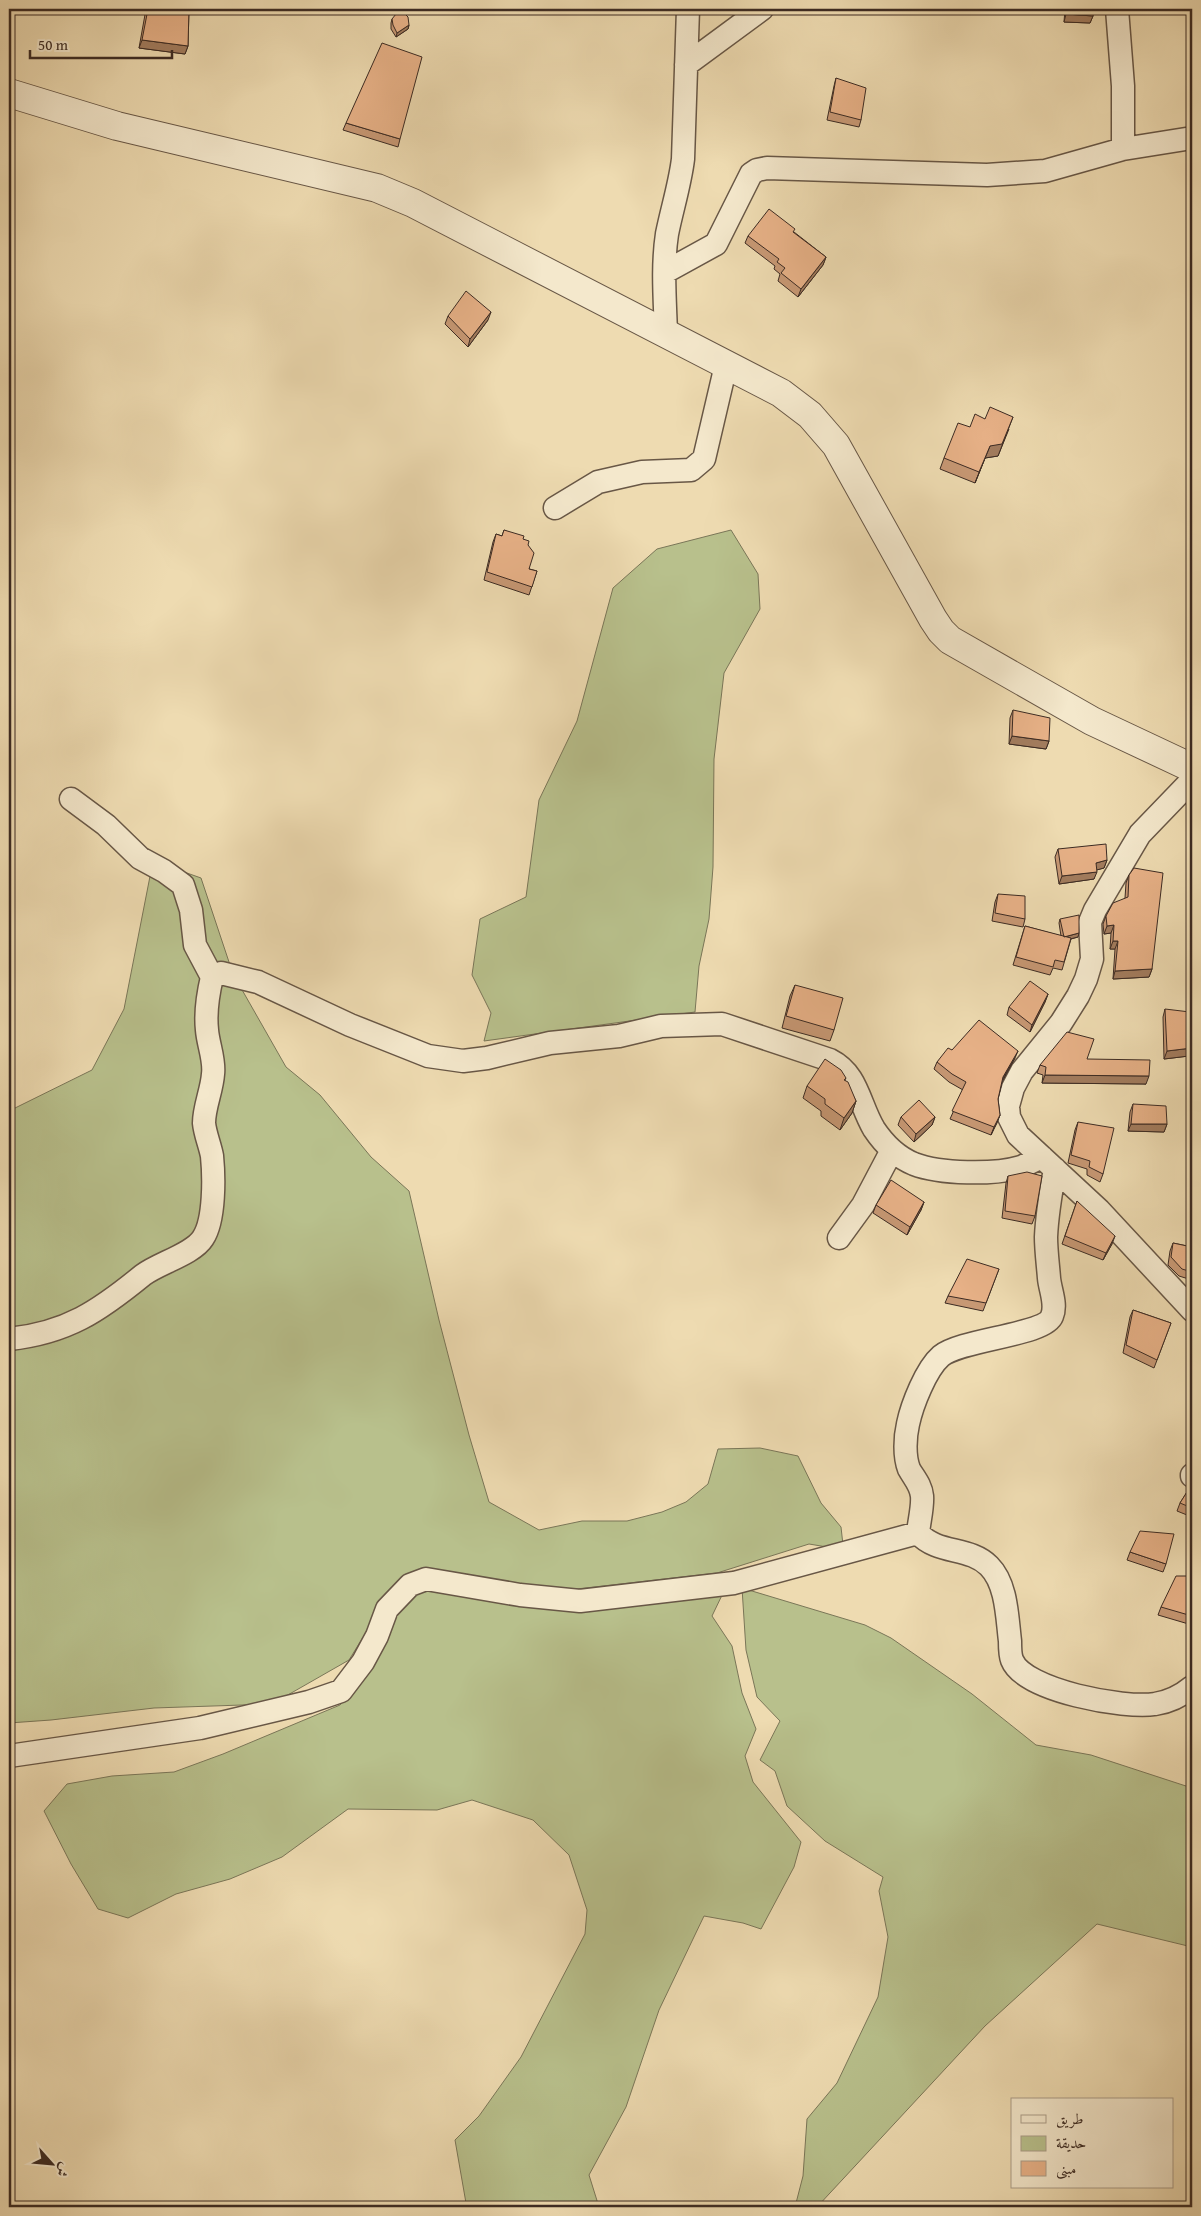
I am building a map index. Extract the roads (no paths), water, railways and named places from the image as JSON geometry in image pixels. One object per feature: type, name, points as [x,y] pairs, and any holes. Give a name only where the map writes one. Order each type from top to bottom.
[{"type":"street","points":[[666,334],[665,272],[667,235],[680,183],[683,159],[688,9]]},
{"type":"street","points":[[686,66],[762,9]]},
{"type":"street","points":[[1117,9],[1123,86],[1123,150]]},
{"type":"street","points":[[9,94],[118,126],[376,188],[393,194],[798,404],[836,445],[941,631],[950,640],[1092,722],[1192,768]]},
{"type":"street","points":[[665,272],[716,244],[751,174],[757,170],[767,168],[987,175],[1046,171],[1123,150],[1192,138]]},
{"type":"street","points":[[555,508],[598,482],[642,472],[691,470],[704,459],[726,365]]},
{"type":"street","points":[[1192,780],[1140,834],[1124,858],[1090,922],[1092,959],[1078,996],[1061,1023],[1022,1071],[1013,1088],[1008,1106],[1010,1117],[1018,1135],[1099,1210],[1192,1310]]},
{"type":"street","points":[[9,1339],[30,1337],[74,1323],[113,1300],[152,1268],[190,1249],[203,1238],[210,1219],[213,1193],[212,1156],[204,1122],[214,1073],[206,1028],[208,993],[212,977],[195,945],[191,910],[183,885],[164,871],[140,858],[106,826],[71,798]]},
{"type":"street","points":[[212,977],[221,973],[258,982],[350,1025],[428,1056],[463,1061],[487,1058],[550,1043],[619,1036],[662,1026],[722,1024],[751,1036],[830,1060],[842,1066],[854,1082],[863,1108],[885,1144],[915,1164],[964,1172],[992,1172],[1049,1163]]},
{"type":"street","points":[[839,1238],[863,1205],[892,1150]]},
{"type":"street","points":[[1049,1163],[1046,1237],[1049,1279],[1054,1306],[1052,1316],[1048,1322],[1035,1329],[988,1339],[941,1356],[932,1367],[915,1400],[908,1424],[906,1451],[909,1467],[920,1486],[922,1496],[918,1533],[926,1542],[934,1546],[974,1557],[988,1565],[997,1577],[1002,1589],[1011,1660],[1025,1675],[1038,1682],[1081,1697],[1137,1706],[1168,1702],[1184,1694],[1192,1687]]},
{"type":"street","points":[[9,1756],[200,1728],[309,1702],[341,1691],[363,1662],[377,1636],[387,1609],[410,1585],[426,1579],[520,1595],[580,1601],[734,1583],[918,1533]]}]
